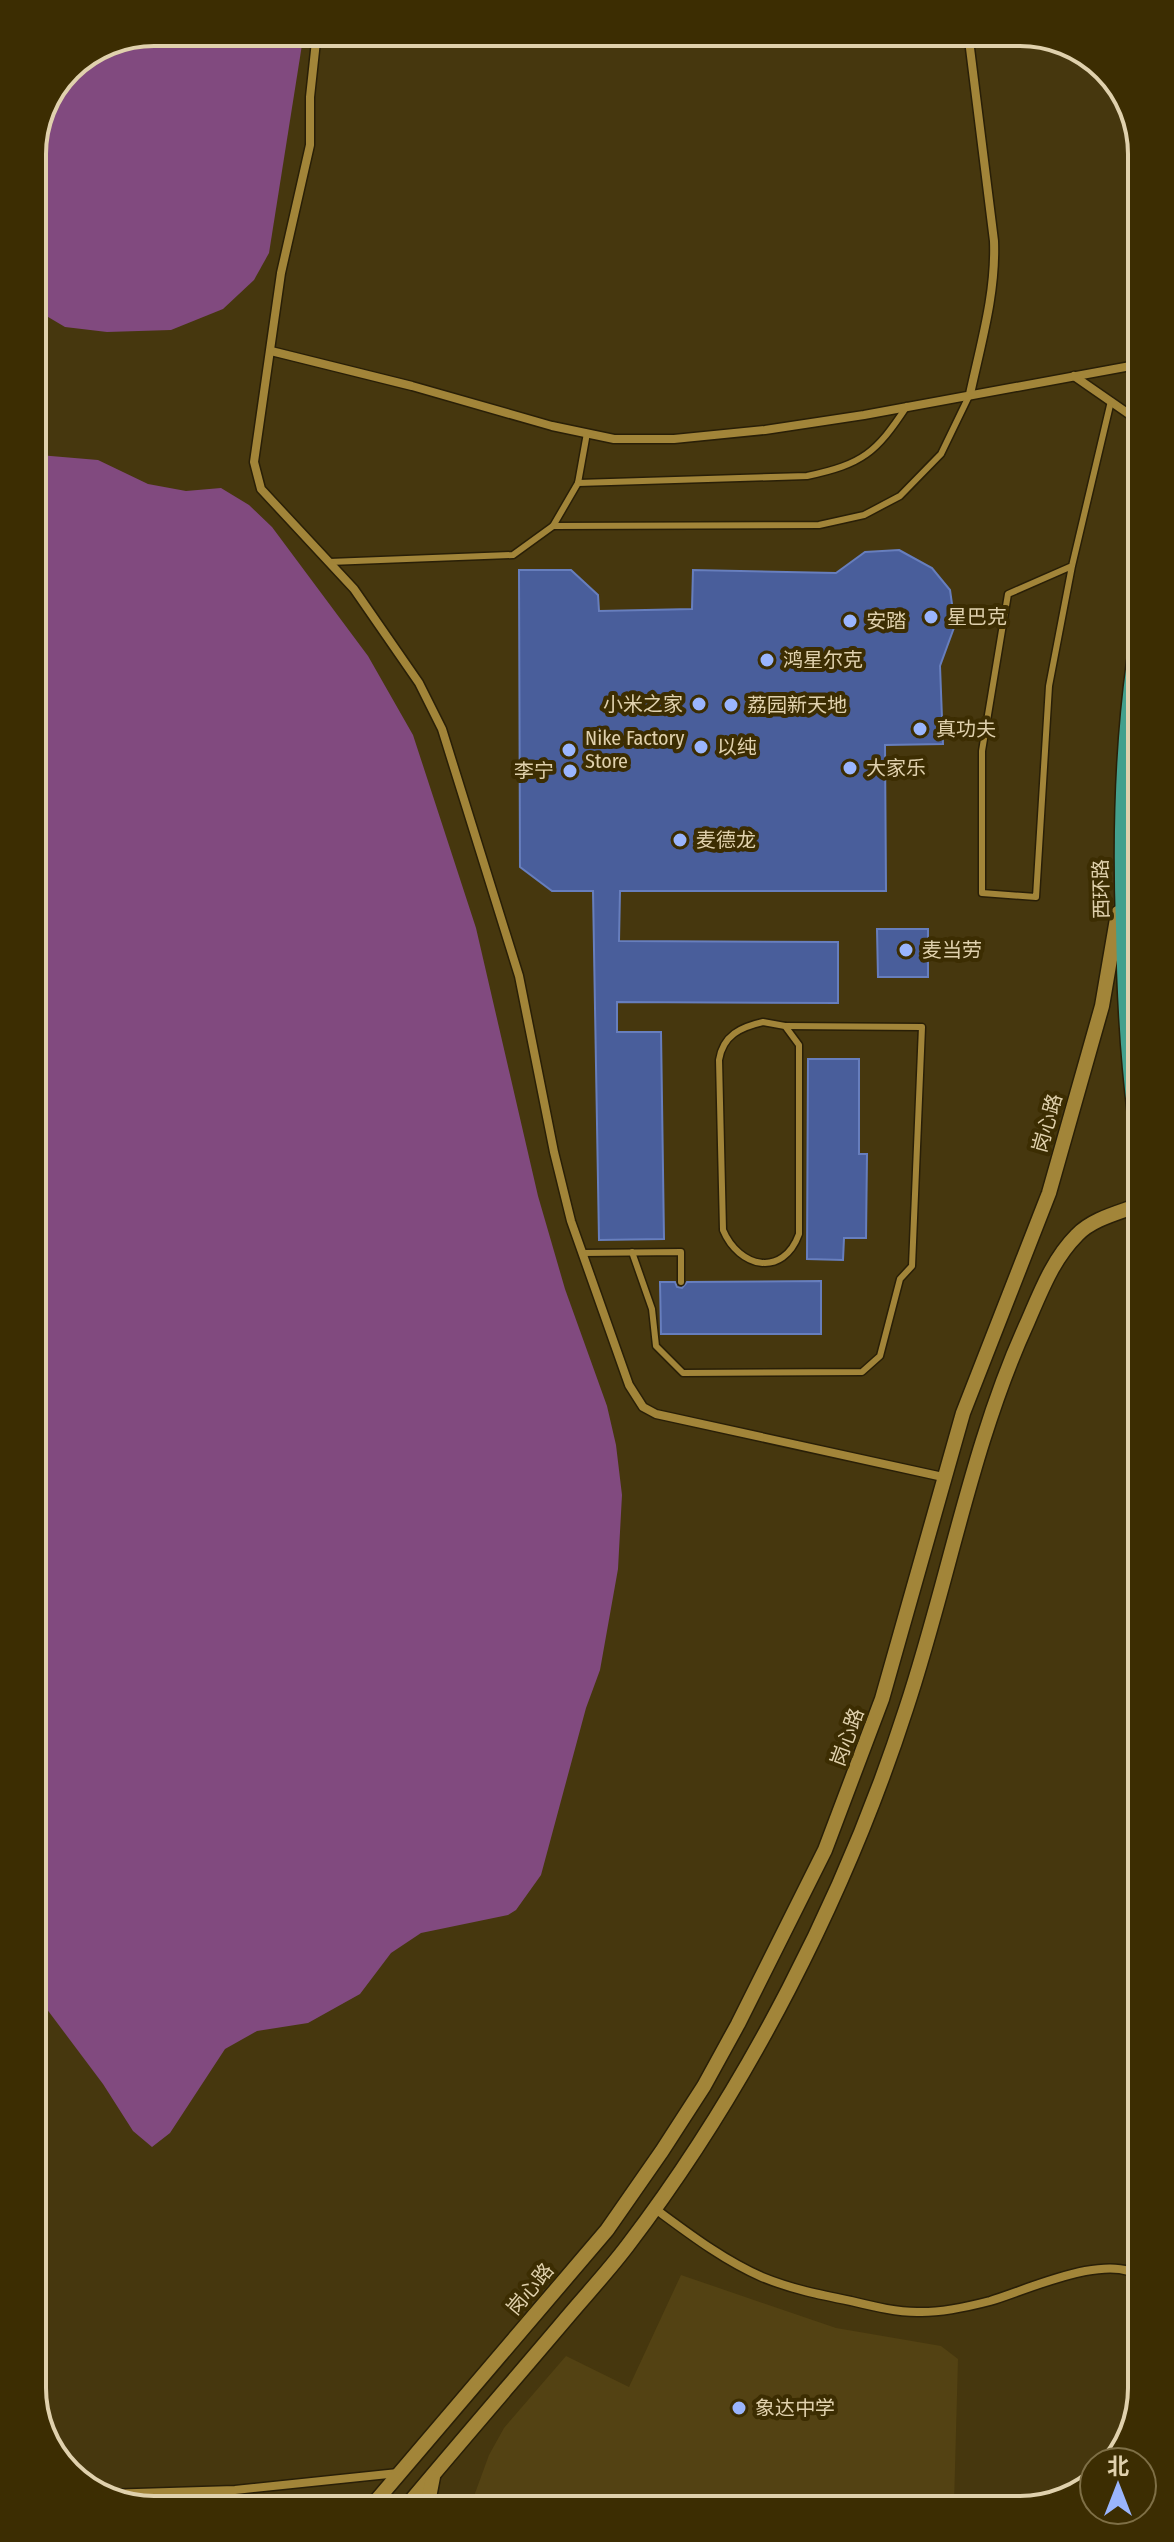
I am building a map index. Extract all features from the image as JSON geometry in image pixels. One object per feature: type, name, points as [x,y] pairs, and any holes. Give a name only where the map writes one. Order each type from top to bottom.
[{"type":"main road","name":"西环路","points":[[1128,756],[1124,865],[1128,972]]},
{"type":"street","points":[[315,46],[310,97],[310,145],[281,273],[254,462],[261,489],[354,589],[419,683],[447,743],[519,976],[571,1221],[629,1385],[643,1407],[656,1414],[943,1477]]},
{"type":"street","points":[[970,46],[995,269],[970,394]]},
{"type":"street","points":[[271,351],[412,386],[552,426],[614,439],[674,439],[765,430],[1128,366]]},
{"type":"street","points":[[1074,376],[1128,413]]},
{"type":"street","name":"岗心路","points":[[380,2496],[607,2230],[662,2151],[704,2086],[738,2024],[825,1850],[882,1699],[963,1413],[1049,1193],[1102,1006],[1124,865]]},
{"type":"street","points":[[415,2496],[627,2246],[733,2087],[798,1968],[849,1861],[907,1707],[988,1422],[1017,1344],[1049,1273],[1067,1247],[1088,1225],[1128,1209]]},
{"type":"street","points":[[654,2208],[703,2244],[762,2277],[806,2292],[917,2313],[991,2300],[1087,2271],[1128,2271]]},
{"type":"street","points":[[130,2493],[235,2490],[400,2473]]},
{"type":"street","points":[[429,2496],[434,2474]]},
{"type":"lane","points":[[553,526],[819,525],[864,515],[900,496],[941,454],[970,394]]},
{"type":"lane","points":[[1072,566],[1008,594],[982,751],[982,893],[1036,897],[1049,686],[1072,566],[1111,401]]},
{"type":"lane","points":[[578,483],[807,476],[831,471],[862,458],[885,440],[907,406]]},
{"type":"lane","points":[[329,562],[513,555],[553,526],[578,483],[587,433]]},
{"type":"lane","points":[[632,1252],[652,1309],[656,1346],[683,1373],[862,1372],[880,1356],[900,1279],[912,1266],[922,1027],[785,1026],[763,1022],[744,1026],[729,1036],[721,1048],[719,1060],[723,1230],[728,1243],[758,1264],[775,1262],[787,1255],[795,1247],[799,1234],[799,1045],[785,1026]]},
{"type":"lane","points":[[582,1253],[681,1252],[681,1282]]},
{"type":"shaded area","points":[[302,46],[269,253],[254,280],[223,309],[171,330],[107,332],[65,327],[46,316],[46,147],[57,106],[68,88],[94,64],[133,48]]},
{"type":"shaded area","points":[[46,456],[98,460],[148,484],[186,491],[221,488],[249,505],[272,527],[368,656],[413,735],[476,928],[538,1196],[565,1289],[607,1406],[622,1495],[618,1569],[600,1670],[586,1708],[541,1875],[516,1910],[508,1915],[421,1933],[391,1953],[360,1994],[308,2023],[257,2031],[225,2049],[170,2133],[152,2147],[133,2131],[103,2084],[46,2008]]},
{"type":"shaded area","name":"象达中学","points":[[681,2275],[836,2328],[941,2346],[958,2359],[954,2496],[474,2496],[489,2455],[504,2428],[566,2356],[629,2387]]},
{"type":"building","name":"荔园新天地","points":[[899,550],[932,568],[950,590],[955,625],[940,666],[943,744],[885,745],[886,891],[620,891],[619,941],[838,942],[838,1003],[617,1002],[617,1032],[661,1032],[664,1239],[599,1240],[593,891],[552,891],[520,867],[519,570],[571,570],[598,595],[599,611],[692,609],[693,570],[836,573],[865,552]]},
{"type":"building","points":[[877,929],[928,929],[928,977],[878,977]]},
{"type":"building","points":[[808,1059],[859,1059],[859,1154],[867,1154],[866,1238],[844,1238],[843,1260],[807,1259]]},
{"type":"building","points":[[821,1281],[821,1334],[661,1334],[660,1282],[675,1282],[677,1287],[682,1288],[687,1282]]},
{"type":"place","name":"星巴克","points":[[931,617]]},
{"type":"place","name":"安踏","points":[[850,621]]},
{"type":"place","name":"鸿星尔克","points":[[767,660]]},
{"type":"place","name":"小米之家","points":[[699,704]]},
{"type":"place","name":"荔园新天地","points":[[731,705]]},
{"type":"place","name":"真功夫","points":[[920,729]]},
{"type":"place","name":"以纯","points":[[701,747]]},
{"type":"place","name":"Nike Factory Store","points":[[569,750]]},
{"type":"place","name":"大家乐","points":[[850,768]]},
{"type":"place","name":"李宁","points":[[570,771]]},
{"type":"place","name":"麦德龙","points":[[680,840]]},
{"type":"place","name":"麦当劳","points":[[906,950]]},
{"type":"place","name":"象达中学","points":[[739,2408]]}]
